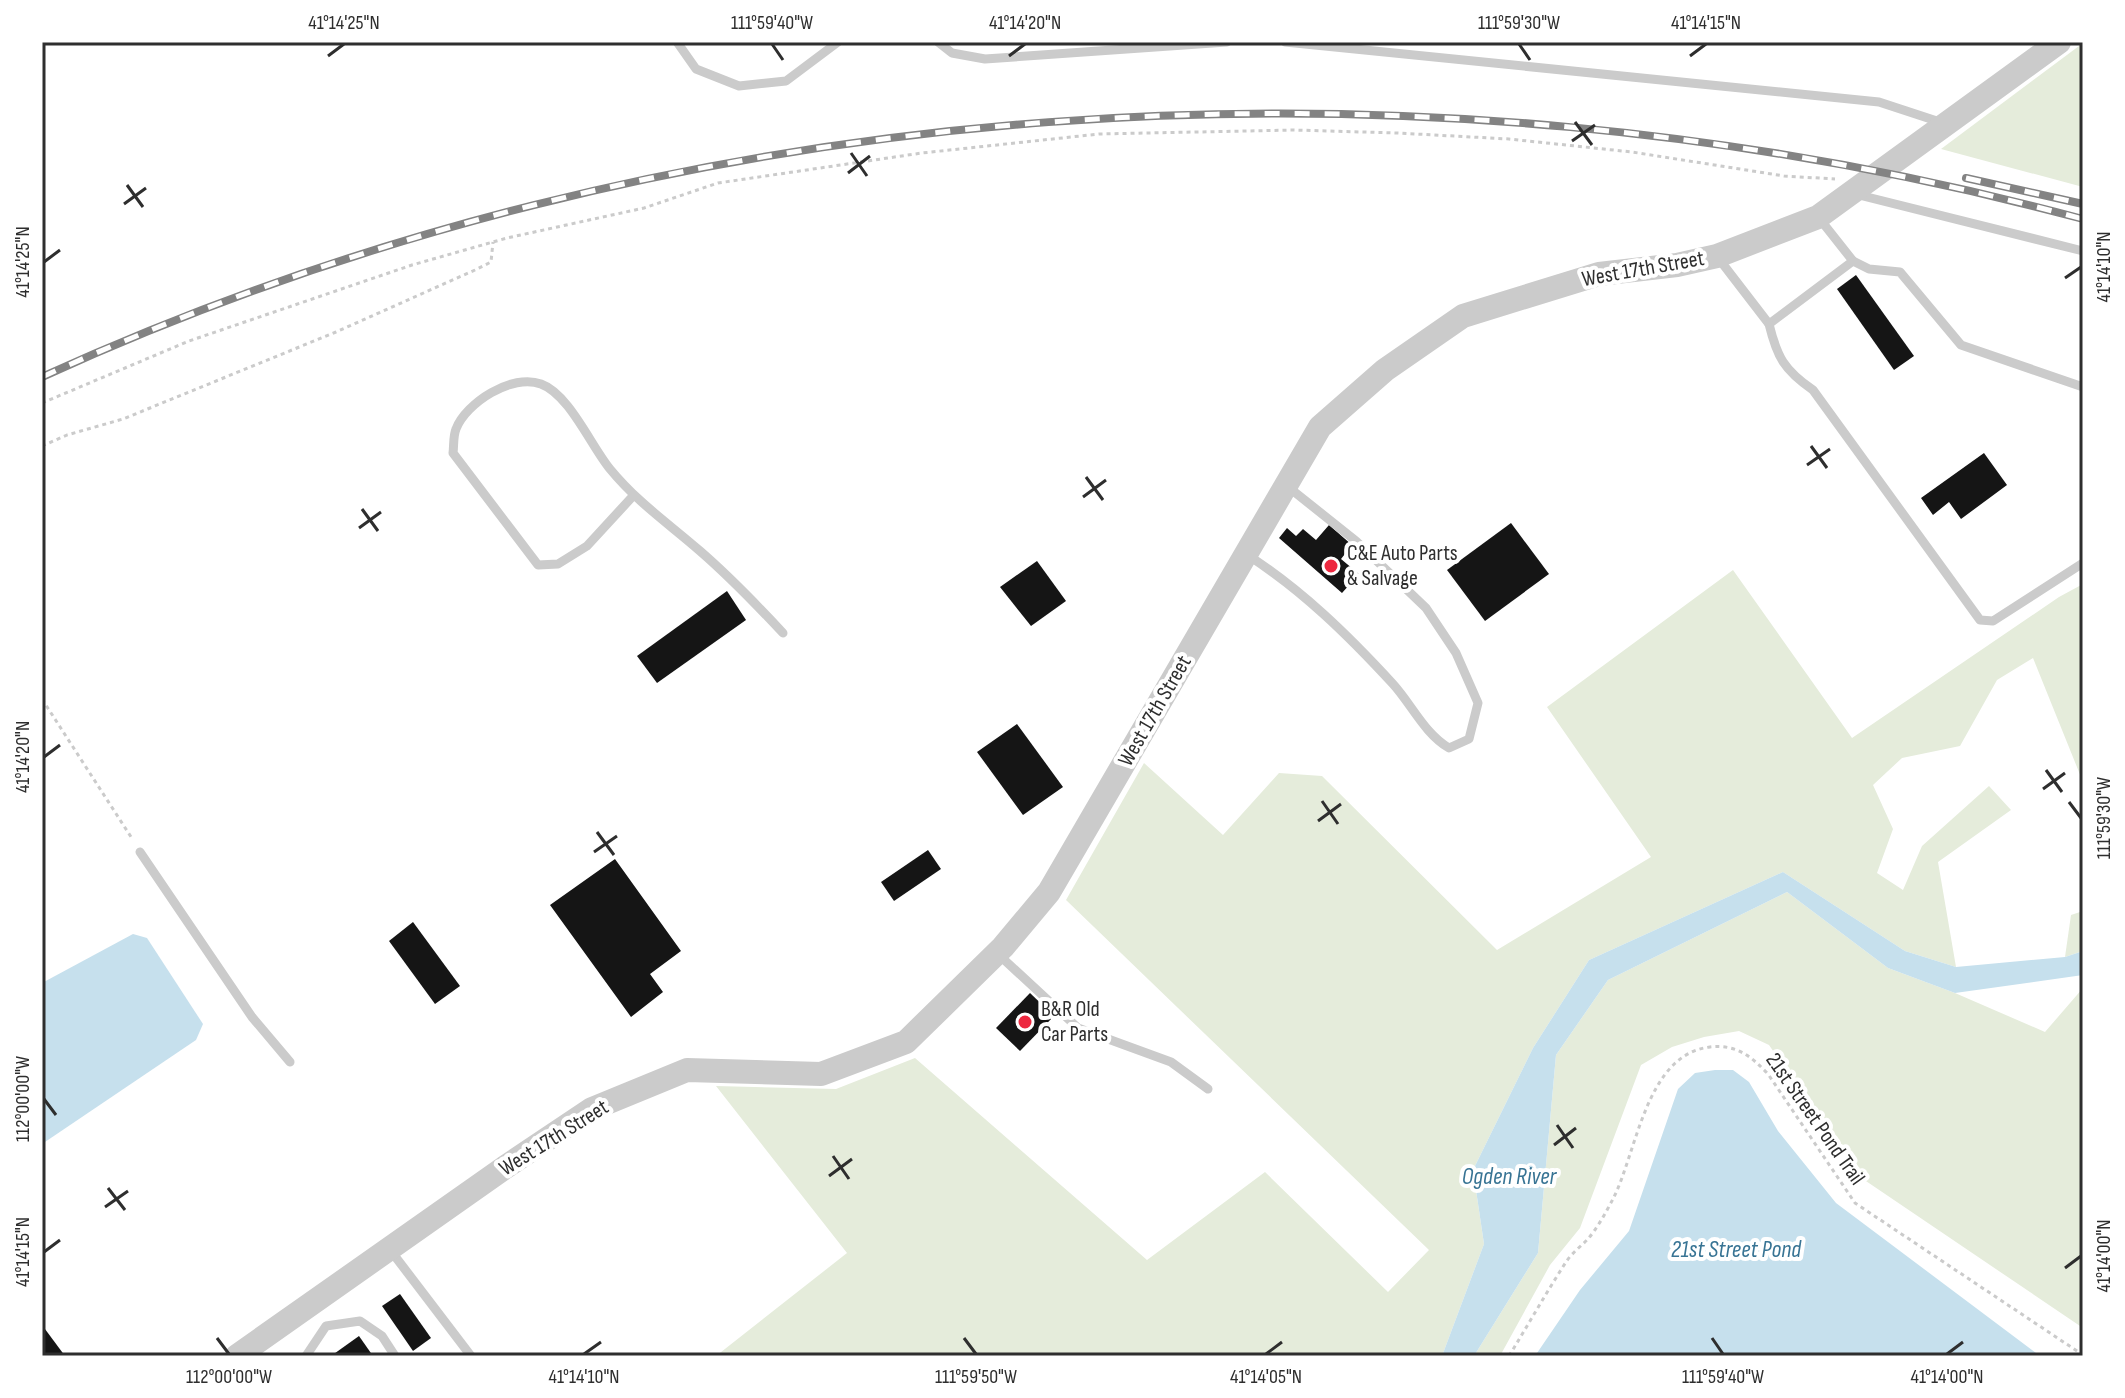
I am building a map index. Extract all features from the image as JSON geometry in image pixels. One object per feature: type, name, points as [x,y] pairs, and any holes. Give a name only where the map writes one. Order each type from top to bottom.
[{"type":"street","name":"West 17th Street","points":[[237,1356],[592,1109],[687,1070],[821,1074],[906,1042],[996,953],[1049,892],[1320,427],[1385,370],[1463,316],[1599,274],[1677,265],[1717,256],[1818,217],[2059,42]]},
{"type":"lane","points":[[677,42],[696,69],[739,86],[786,81],[838,42]]},
{"type":"lane","points":[[938,42],[952,53],[985,59],[1227,42]]},
{"type":"lane","points":[[1285,42],[1879,102],[1947,125]]},
{"type":"lane","points":[[1854,191],[2083,251]]},
{"type":"lane","points":[[1818,217],[1853,261],[1869,269],[1900,272],[1961,345],[2083,387]]},
{"type":"lane","points":[[1717,256],[1769,324],[1777,355],[1795,378],[1813,390],[1980,620],[1993,621],[2083,563]]},
{"type":"lane","points":[[1769,324],[1853,261]]},
{"type":"lane","points":[[633,496],[587,546],[558,564],[538,565],[453,453],[455,431],[467,410],[487,395],[516,383],[541,383],[562,400],[607,465],[633,496],[727,575],[783,633]]},
{"type":"lane","points":[[1246,554],[1308,599],[1359,647],[1399,691],[1435,740],[1449,748],[1469,739],[1478,703],[1456,653],[1426,608],[1356,541],[1286,485]]},
{"type":"lane","points":[[140,852],[252,1017],[290,1062]]},
{"type":"lane","points":[[996,953],[1078,1028],[1171,1062],[1208,1089]]},
{"type":"lane","points":[[389,1248],[471,1356]]},
{"type":"lane","points":[[306,1307],[326,1326]]},
{"type":"lane","points":[[306,1356],[326,1326],[360,1321],[382,1336],[395,1356]]},
{"type":"path","points":[[42,403],[189,341],[412,265],[493,242],[629,212],[718,183],[922,153],[1099,134],[1294,130],[1509,139],[1632,152],[1784,176],[1838,179],[1849,182],[1854,191]]},
{"type":"path","points":[[42,446],[123,419],[336,332],[475,270],[491,262],[493,242]]},
{"type":"path","points":[[42,699],[140,852]]},
{"type":"path","name":"21st Street Pond Trail","points":[[1509,1356],[1568,1258],[1590,1237],[1614,1197],[1655,1088],[1681,1058],[1697,1049],[1712,1047],[1731,1047],[1750,1055],[1768,1074],[1855,1203],[2083,1355]]},
{"type":"green space","points":[[2083,43],[2083,187],[1941,149]]},
{"type":"green space","points":[[1733,570],[1852,738],[2059,597],[2083,584],[2083,782],[2033,658],[1997,680],[1960,746],[1902,758],[1873,785],[1893,829],[1877,873],[1903,890],[1922,846],[1989,786],[2011,810],[1938,862],[1956,967],[1905,951],[1783,872],[1589,960],[1533,1048],[1473,1170],[1484,1244],[1442,1356],[716,1356],[847,1253],[716,1086],[836,1089],[915,1058],[1147,1260],[1265,1172],[1388,1292],[1429,1250],[1066,900],[1144,763],[1223,835],[1279,773],[1322,776],[1497,950],[1651,857],[1547,707]]},
{"type":"green space","points":[[1787,892],[1888,968],[2045,1032],[2083,988],[2083,1328],[1860,1177],[1769,1045],[1739,1031],[1672,1047],[1641,1065],[1580,1228],[1550,1265],[1500,1356],[1474,1356],[1538,1253],[1556,1055],[1608,980]]},
{"type":"green space","points":[[2083,911],[2083,951],[2065,957],[2071,915]]},
{"type":"water","name":"Ogden River","points":[[1783,872],[1905,951],[1956,967],[2065,957],[2083,951],[2083,975],[1955,993],[1888,968],[1787,892],[1608,980],[1556,1055],[1538,1253],[1474,1356],[1442,1356],[1484,1244],[1473,1170],[1533,1048],[1589,960]]},
{"type":"water","points":[[133,934],[147,938],[203,1024],[196,1040],[42,1144],[42,983]]},
{"type":"water","name":"21st Street Pond","points":[[1733,1070],[1749,1082],[1778,1131],[1836,1203],[2040,1356],[1535,1356],[1580,1290],[1629,1231],[1678,1089],[1695,1073]]},
{"type":"building","points":[[1856,275],[1914,356],[1894,370],[1837,289]]},
{"type":"building","points":[[1984,453],[2007,485],[1961,519],[1949,502],[1933,515],[1921,498]]},
{"type":"building","points":[[1511,523],[1549,574],[1485,621],[1447,570]]},
{"type":"building","name":"C&E Auto Parts & Salvage","points":[[1329,525],[1352,545],[1341,559],[1359,574],[1342,593],[1279,538],[1287,528],[1296,536],[1303,529],[1316,540]]},
{"type":"building","points":[[1037,561],[1066,601],[1031,626],[1000,587]]},
{"type":"building","points":[[727,591],[746,620],[657,683],[637,656]]},
{"type":"building","points":[[1017,724],[1063,787],[1023,815],[977,752]]},
{"type":"building","points":[[928,850],[941,869],[894,901],[881,882]]},
{"type":"building","points":[[615,859],[681,951],[650,974],[663,992],[631,1017],[550,905]]},
{"type":"building","points":[[413,922],[460,986],[435,1004],[389,941]]},
{"type":"building","name":"B&R Old Car Parts","points":[[1030,993],[1054,1016],[1020,1051],[996,1028]]},
{"type":"building","points":[[400,1294],[431,1338],[413,1351],[382,1306]]},
{"type":"building","points":[[42,1325],[65,1356],[42,1356]]},
{"type":"building","points":[[359,1336],[373,1356],[331,1356]]},
{"type":"railway","points":[[42,377],[284,280],[534,205],[789,153],[1049,122],[1310,114],[1570,127],[1829,162],[2083,219]]},
{"type":"railway","points":[[1966,178],[2083,204]]},
{"type":"place","name":"C&E Auto Parts & Salvage","points":[[1331,566]]},
{"type":"place","name":"B&R Old Car Parts","points":[[1025,1022]]}]
